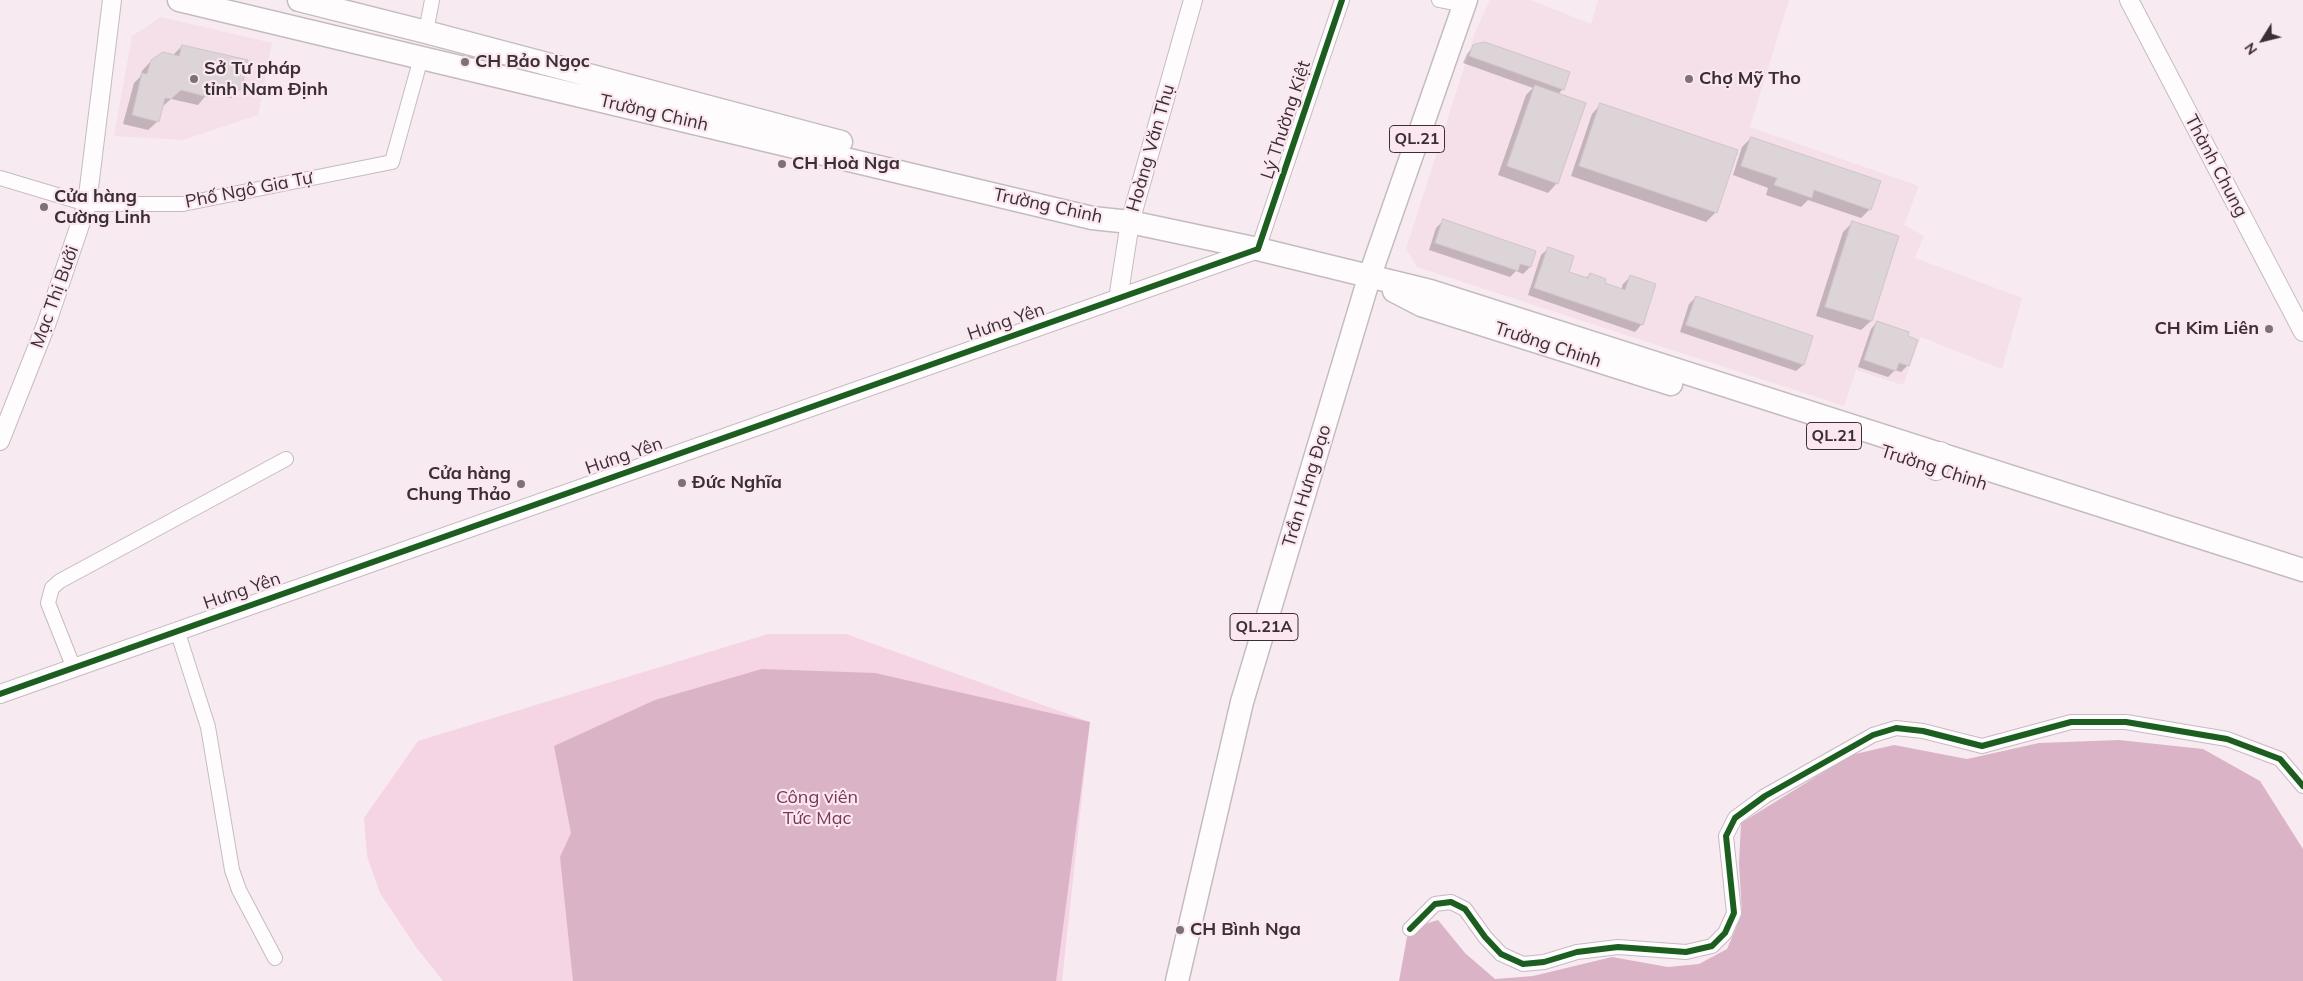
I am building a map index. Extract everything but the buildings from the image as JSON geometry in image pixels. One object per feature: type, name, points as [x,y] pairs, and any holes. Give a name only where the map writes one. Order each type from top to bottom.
[{"type":"main road","name":"Trường Chinh","points":[[179,0],[420,58],[848,152]]},
{"type":"main road","name":"Trường Chinh","points":[[299,0],[426,32],[848,152],[1092,218],[1130,222],[1258,250],[1369,278],[1421,305],[2303,570]]},
{"type":"main road","name":"Trần Hưng Đạo","points":[[1177,981],[1242,702],[1369,278],[1465,2]]},
{"type":"main road","points":[[420,58],[426,32]]},
{"type":"main road","name":"Trường Chinh","points":[[1938,461],[2303,585]]},
{"type":"street","name":"Mạc Thị Bưởi","points":[[0,441],[46,325],[88,204],[112,0]]},
{"type":"street","points":[[426,32],[432,0]]},
{"type":"street","name":"Hoàng Văn Thụ","points":[[1118,299],[1130,222],[1194,0]]},
{"type":"street","name":"Lý Thường Kiệt","points":[[1258,250],[1342,0]]},
{"type":"street","points":[[1439,0],[1465,2]]},
{"type":"street","name":"Thành Chung","points":[[2129,0],[2303,332]]},
{"type":"street","name":"Phố Ngô Gia Tự","points":[[0,178],[88,204],[183,204],[392,162],[420,58]]},
{"type":"street","name":"Hưng Yên","points":[[0,694],[73,666],[1258,250]]},
{"type":"street","points":[[73,666],[48,603],[52,588],[60,581],[286,460]]},
{"type":"street","points":[[177,630],[208,727],[232,870],[239,890],[275,958]]},
{"type":"street","points":[[1410,929],[1435,904],[1451,902],[1466,909],[1485,937],[1501,954],[1523,964],[1544,962],[1577,952],[1618,947],[1686,952],[1712,946],[1725,933],[1734,913],[1726,836],[1735,818],[1765,796],[1873,735],[1896,728],[1923,730],[1982,746],[2071,722],[2126,722],[2227,739],[2280,759],[2303,786]]},
{"type":"shaded area","points":[[1490,0],[1531,0],[1591,24],[1598,0],[1789,0],[1750,127],[1919,186],[1904,225],[1924,236],[1915,258],[2022,298],[2002,369],[1921,337],[1903,385],[1856,370],[1844,406],[1417,267],[1406,249],[1476,30]]},
{"type":"shaded area","name":"Sở Tư pháp tỉnh Nam Định","points":[[161,17],[272,43],[258,115],[183,140],[114,136],[132,36]]},
{"type":"shaded area","name":"Công viên Tức Mạc","points":[[762,669],[875,673],[1090,722],[1056,981],[573,981],[560,857],[571,833],[554,746],[655,700]]},
{"type":"shaded area","points":[[2119,740],[2203,749],[2260,781],[2303,849],[2303,981],[1399,981],[1407,937],[1428,923],[1438,920],[1465,953],[1495,979],[1533,976],[1612,957],[1668,967],[1699,964],[1727,949],[1742,914],[1739,863],[1741,823],[1851,755],[1894,745],[1967,759],[2039,743]]},
{"type":"green space","name":"Công viên Tức Mạc","points":[[768,634],[846,634],[1090,722],[1062,981],[443,981],[416,947],[380,893],[367,856],[364,818],[418,741]]},
{"type":"cycle path","points":[[0,694],[1258,249],[1342,0]]},
{"type":"cycle path","points":[[1410,929],[1435,904],[1451,902],[1465,909],[1485,937],[1501,954],[1523,964],[1544,962],[1577,952],[1618,947],[1686,952],[1712,946],[1725,933],[1734,913],[1726,836],[1735,818],[1765,796],[1873,735],[1896,728],[1923,731],[1982,746],[2071,722],[2126,722],[2227,739],[2280,759],[2303,786]]},
{"type":"place","name":"CH Bảo Ngọc","points":[[465,62]]},
{"type":"place","name":"Sở Tư pháp tỉnh Nam Định","points":[[194,79]]},
{"type":"place","name":"Chợ Mỹ Tho","points":[[1689,79]]},
{"type":"place","name":"CH Hoà Nga","points":[[782,164]]},
{"type":"place","name":"Cửa hàng Cường Linh","points":[[44,207]]},
{"type":"place","name":"CH Kim Liên","points":[[2269,329]]},
{"type":"place","name":"Đức Nghĩa","points":[[682,483]]},
{"type":"place","name":"Cửa hàng Chung Thảo","points":[[521,484]]},
{"type":"place","name":"CH Bình Nga","points":[[1180,930]]}]
